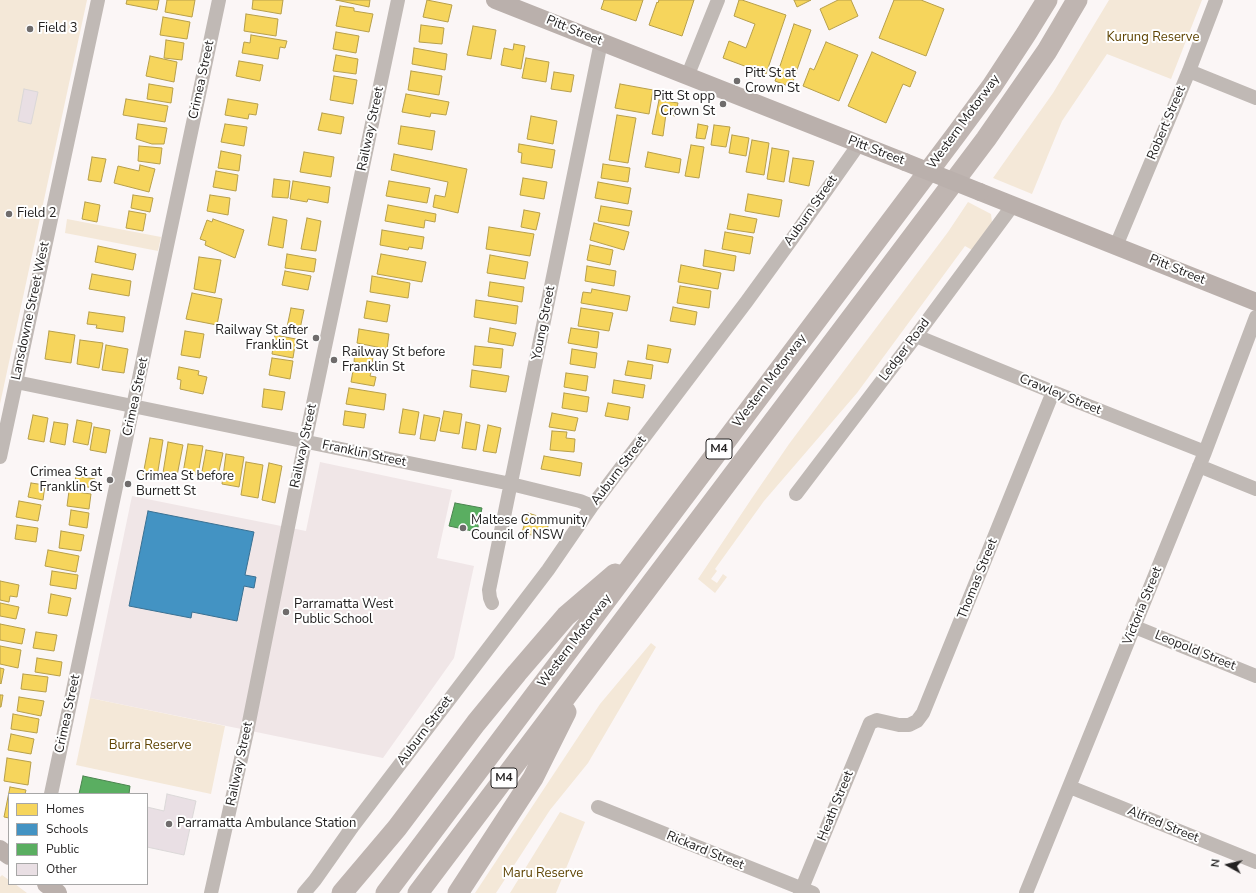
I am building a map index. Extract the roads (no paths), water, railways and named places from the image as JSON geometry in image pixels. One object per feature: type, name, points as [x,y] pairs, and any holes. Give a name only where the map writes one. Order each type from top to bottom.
[{"type":"highway","name":"Western Motorway","points":[[386,893],[992,86],[1047,0]]},
{"type":"highway","name":"Western Motorway","points":[[418,893],[986,140],[1047,51],[1077,0]]},
{"type":"highway","points":[[342,893],[397,828],[476,723],[516,673],[566,616],[642,551]]},
{"type":"highway","name":"M4","points":[[458,893],[534,778],[591,664]]},
{"type":"main road","name":"Pitt Street","points":[[495,0],[1256,302]]},
{"type":"main road","points":[[0,849],[8,855]]},
{"type":"main road","points":[[47,885],[58,893]]},
{"type":"street","name":"Lansdowne Street West","points":[[0,457],[98,0]]},
{"type":"street","name":"Crimea Street","points":[[51,793],[219,0]]},
{"type":"street","name":"Railway Street","points":[[211,893],[247,732],[305,442],[398,0]]},
{"type":"street","points":[[687,77],[718,0]]},
{"type":"street","name":"Robert Street","points":[[1116,246],[1189,72],[1216,0]]},
{"type":"street","name":"Young Street","points":[[492,603],[489,590],[601,42]]},
{"type":"street","points":[[1189,72],[1256,98]]},
{"type":"street","name":"Auburn Street","points":[[304,893],[315,880],[353,826],[548,570],[592,506],[774,264],[859,144]]},
{"type":"street","name":"Ledger Road","points":[[796,494],[1013,205]]},
{"type":"street","name":"Victoria Street","points":[[1026,893],[1205,452],[1256,317]]},
{"type":"street","name":"Crawley Street","points":[[916,336],[1205,452]]},
{"type":"street","name":"Franklin Street","points":[[16,382],[511,484],[580,501],[592,506]]},
{"type":"street","name":"Thomas Street","points":[[873,720],[882,720],[899,725],[909,725],[917,721],[924,713],[1053,392]]},
{"type":"street","points":[[1199,466],[1256,489]]},
{"type":"street","name":"Leopold Street","points":[[1135,627],[1256,676]]},
{"type":"street","name":"Heath Street","points":[[805,892],[868,726],[873,720]]},
{"type":"street","name":"Alfred Street","points":[[1070,787],[1256,862]]},
{"type":"street","name":"Rickard Street","points":[[598,807],[805,892]]},
{"type":"place","name":"Field 3","points":[[30,29]]},
{"type":"place","name":"Pitt St at Crown St","points":[[737,81]]},
{"type":"place","name":"Pitt St opp Crown St","points":[[723,104]]},
{"type":"place","name":"Field 2","points":[[9,214]]},
{"type":"place","name":"Railway St after Franklin St","points":[[316,338]]},
{"type":"place","name":"Railway St before Franklin St","points":[[334,360]]},
{"type":"place","name":"Crimea St at Franklin St","points":[[110,480]]},
{"type":"place","name":"Crimea St before Burnett St","points":[[128,484]]},
{"type":"place","name":"Maltese Community Council of NSW","points":[[463,528]]},
{"type":"place","name":"Parramatta West Public School","points":[[286,612]]},
{"type":"place","name":"Parramatta Ambulance Station","points":[[169,824]]},
{"type":"park label","name":"Kurung Reserve","points":[[1153,38]]},
{"type":"park label","name":"Burra Reserve","points":[[150,746]]},
{"type":"park label","name":"Maru Reserve","points":[[543,874]]}]
